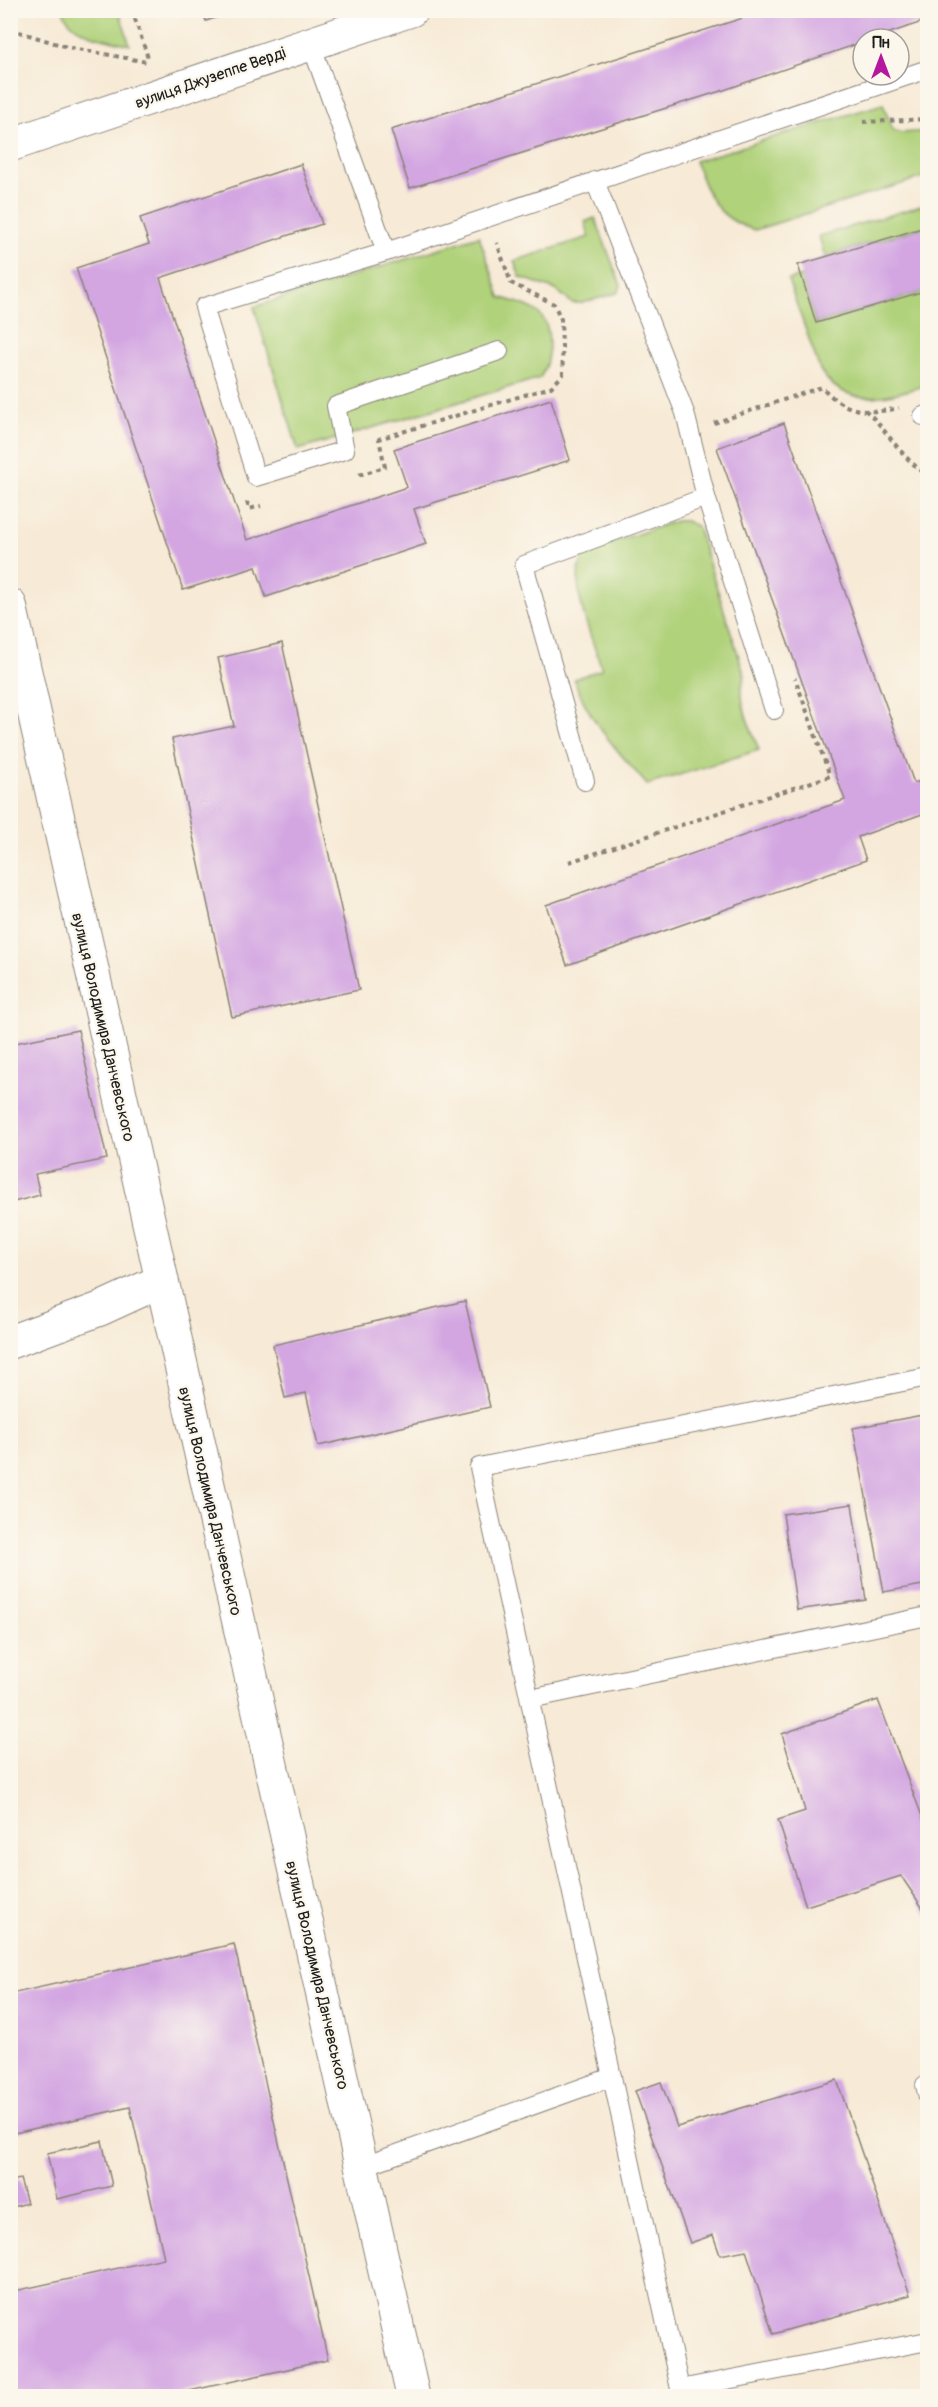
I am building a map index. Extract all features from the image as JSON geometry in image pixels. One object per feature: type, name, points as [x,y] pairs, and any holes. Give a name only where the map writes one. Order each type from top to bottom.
[{"type":"street","name":"вулиця Джузеппе Верді","points":[[10,145],[411,10]]},
{"type":"street","name":"вулиця Володимира Данчевського","points":[[10,604],[413,2397]]},
{"type":"street","points":[[10,1342],[100,1309],[161,1281]]},
{"type":"lane","points":[[311,44],[386,252]]},
{"type":"lane","points":[[499,351],[336,406],[345,450],[256,477],[204,307],[386,252],[927,69]]},
{"type":"lane","points":[[595,181],[685,413],[706,497],[774,710]]},
{"type":"lane","points":[[585,781],[524,565],[706,497]]},
{"type":"lane","points":[[927,1377],[479,1467],[680,2389],[927,2341]]},
{"type":"lane","points":[[530,1699],[927,1616]]},
{"type":"lane","points":[[361,2167],[612,2077]]},
{"type":"path","points":[[132,10],[153,70]]},
{"type":"path","points":[[10,29],[67,47],[150,62]]},
{"type":"path","points":[[351,478],[386,467],[379,439],[551,387],[562,375],[561,319],[554,304],[511,283],[488,217]]},
{"type":"path","points":[[864,410],[880,423],[894,445],[916,469],[927,475]]},
{"type":"path","points":[[246,498],[249,509],[272,502]]},
{"type":"green space","points":[[63,11],[119,11],[130,45],[82,31],[74,26]]},
{"type":"green space","points":[[883,104],[893,130],[902,133],[927,131],[927,176],[755,230],[731,220],[722,213],[704,185],[695,161]]},
{"type":"green space","points":[[927,204],[927,247],[921,228],[825,257],[819,236]]},
{"type":"green space","points":[[595,218],[621,286],[617,293],[582,303],[572,303],[556,290],[520,277],[514,261],[589,237],[585,222]]},
{"type":"green space","points":[[479,236],[500,297],[536,311],[546,325],[548,353],[540,378],[298,450],[254,307]]},
{"type":"green space","points":[[802,276],[816,323],[927,290],[927,385],[883,396],[869,397],[855,396],[830,383],[820,370],[788,280]]},
{"type":"green space","points":[[676,521],[686,521],[697,526],[745,676],[742,685],[743,703],[759,750],[647,785],[615,748],[587,709],[574,679],[602,669],[582,607],[578,574],[582,560],[590,550]]},
{"type":"building","points":[[202,10],[236,10],[236,11],[206,21]]},
{"type":"building","points":[[768,10],[928,10],[928,20],[907,27],[851,27],[851,46],[724,90],[410,188],[391,130]]},
{"type":"building","points":[[301,164],[322,224],[160,278],[247,540],[407,487],[394,449],[551,399],[570,460],[414,509],[426,544],[266,597],[256,567],[183,590],[76,268],[149,244],[140,218]]},
{"type":"building","points":[[922,228],[928,247],[928,290],[816,323],[798,265]]},
{"type":"building","points":[[784,423],[914,783],[928,779],[928,819],[925,813],[858,837],[866,860],[567,965],[546,905],[845,800],[717,448]]},
{"type":"building","points":[[282,643],[359,990],[232,1017],[172,739],[234,726],[218,658]]},
{"type":"building","points":[[78,1030],[107,1159],[35,1174],[40,1195],[10,1203],[10,1094],[13,1094],[10,1044]]},
{"type":"building","points":[[465,1301],[490,1407],[318,1446],[306,1393],[285,1398],[273,1345]]},
{"type":"building","points":[[928,1414],[928,1584],[884,1592],[853,1428]]},
{"type":"building","points":[[852,1504],[866,1600],[797,1610],[783,1514]]},
{"type":"building","points":[[878,1700],[928,1832],[928,1916],[901,1876],[806,1906],[778,1820],[805,1811],[782,1734]]},
{"type":"building","points":[[234,1944],[328,2360],[167,2396],[10,2396],[10,2292],[164,2258],[130,2107],[10,2134],[10,1994]]},
{"type":"building","points":[[837,2080],[910,2295],[773,2334],[746,2250],[720,2255],[713,2235],[690,2243],[635,2091],[661,2082],[677,2127]]},
{"type":"building","points":[[102,2141],[112,2186],[57,2199],[47,2153]]},
{"type":"building","points":[[20,2179],[27,2203],[10,2208],[10,2181]]}]
